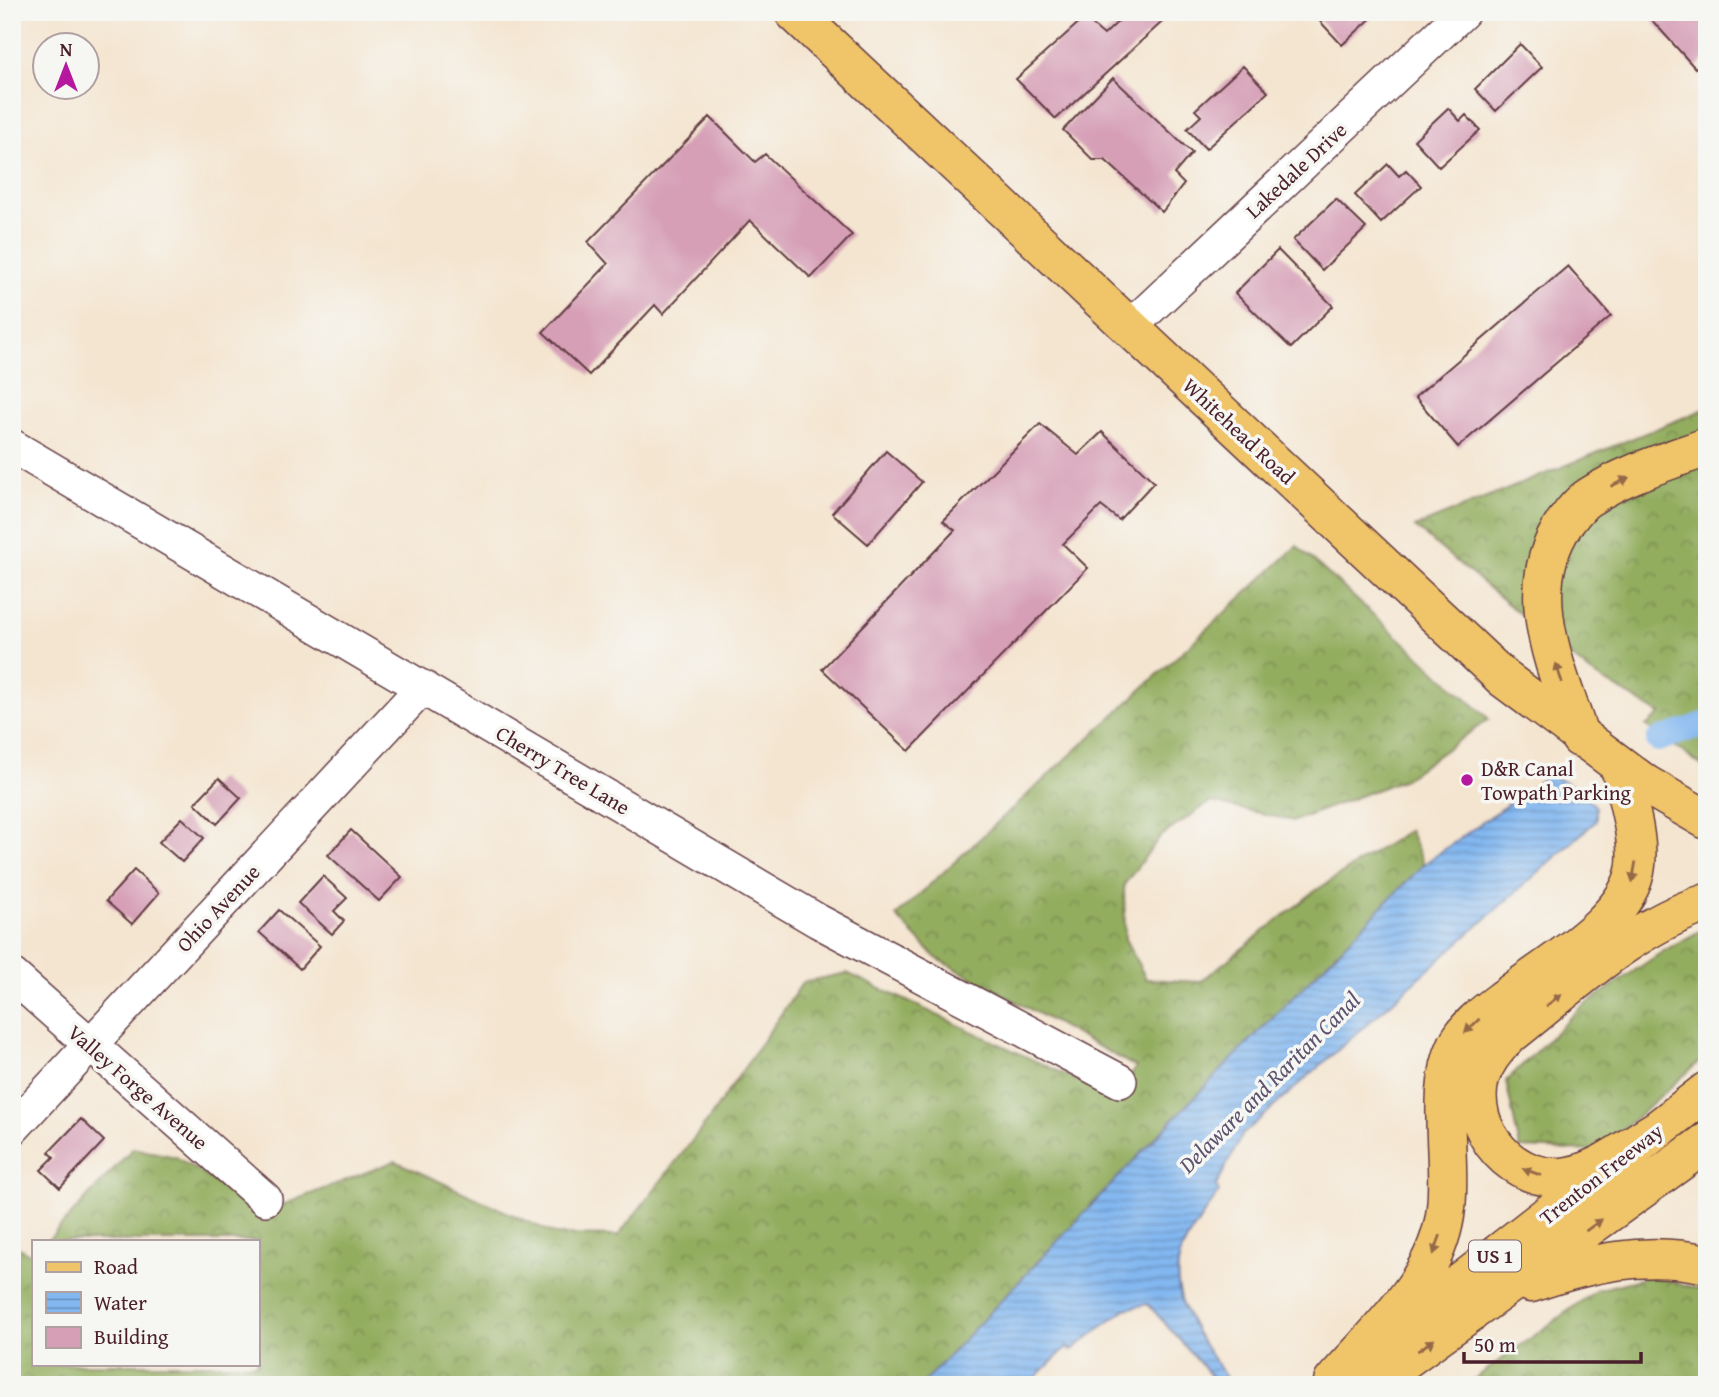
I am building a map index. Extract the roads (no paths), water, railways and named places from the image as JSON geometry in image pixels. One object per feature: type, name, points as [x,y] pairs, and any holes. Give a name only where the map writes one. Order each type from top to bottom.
[{"type":"main road","name":"Whitehead Road","points":[[794,12],[1503,678],[1615,769],[1707,820]]},
{"type":"main road","points":[[1344,1384],[1430,1266],[1441,1236],[1447,1207],[1448,1083],[1456,1047],[1462,1035],[1606,920],[1628,894],[1636,864],[1615,769],[1544,618],[1543,579],[1554,540],[1571,515],[1588,498],[1650,467],[1707,447]]},
{"type":"main road","points":[[1660,1128],[1587,1171],[1568,1177],[1544,1176],[1523,1170],[1504,1157],[1489,1139],[1481,1119],[1478,1099],[1480,1077],[1492,1053],[1507,1037],[1636,936],[1692,908],[1707,873]]},
{"type":"main road","name":"Trenton Freeway","points":[[1344,1384],[1707,1091]]},
{"type":"main road","name":"Trenton Freeway","points":[[1344,1384],[1499,1294],[1707,1142]]},
{"type":"main road","points":[[1499,1294],[1567,1271],[1610,1261],[1648,1256],[1707,1264]]},
{"type":"street","name":"Lakedale Drive","points":[[1129,328],[1463,12]]},
{"type":"street","name":"Cherry Tree Lane","points":[[12,446],[818,921],[1120,1081]]},
{"type":"street","name":"Ohio Avenue","points":[[12,1129],[423,687]]},
{"type":"street","name":"Valley Forge Avenue","points":[[12,975],[89,1046],[265,1199]]},
{"type":"water","points":[[1547,776],[1568,783],[1585,796],[1596,807],[1596,821],[1242,1135],[1216,1186],[1219,1192],[1186,1242],[1179,1261],[1181,1298],[1198,1335],[1231,1385],[1219,1385],[1148,1304],[1125,1309],[1071,1351],[1067,1347],[1028,1385],[921,1385],[1183,1109],[1424,864]]},
{"type":"waterway","name":"Delaware and Raritan Canal","points":[[1658,740],[1707,723]]},
{"type":"place","name":"D&R Canal Towpath Parking","points":[[1467,780]]}]
